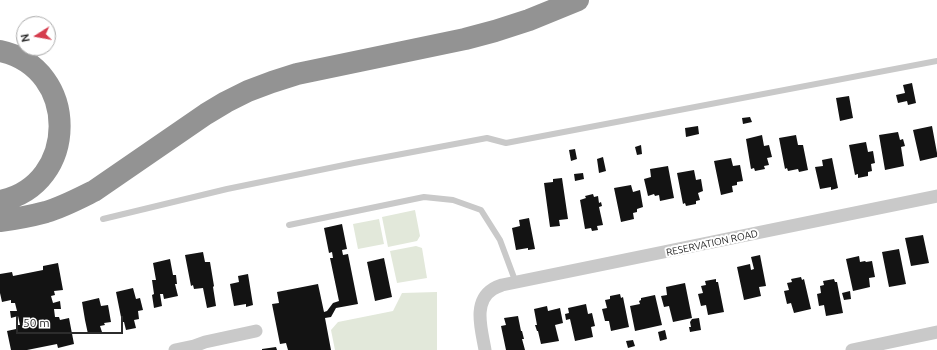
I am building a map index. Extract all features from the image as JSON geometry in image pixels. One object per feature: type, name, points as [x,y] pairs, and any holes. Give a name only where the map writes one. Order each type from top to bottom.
[{"type":"highway","points":[[0,221],[45,212],[79,199],[206,114],[248,91],[303,73],[465,39],[495,31],[529,20],[578,0]]},
{"type":"highway","points":[[0,51],[18,57],[39,72],[53,92],[60,116],[59,141],[56,153],[44,174],[27,190],[11,198],[0,201]]},
{"type":"street","name":"RESERVATION ROAD","points":[[486,350],[479,317],[480,308],[488,293],[494,288],[502,285],[937,196]]},
{"type":"street","points":[[175,350],[195,348],[205,342],[256,332]]},
{"type":"street","points":[[852,350],[937,332]]},
{"type":"lane","points":[[103,219],[227,189],[385,157],[487,138],[506,143],[937,61]]},
{"type":"lane","points":[[289,225],[424,197],[453,200],[481,210],[500,240],[516,283]]},
{"type":"shaded area","points":[[415,210],[420,236],[417,241],[388,247],[382,217]]},
{"type":"shaded area","points":[[379,219],[384,244],[358,249],[353,224]]},
{"type":"shaded area","points":[[416,246],[422,248],[427,278],[397,283],[390,251]]},
{"type":"shaded area","points":[[437,292],[437,350],[335,350],[331,330],[338,322],[393,311],[402,293]]},
{"type":"building","points":[[912,83],[916,103],[908,105],[907,101],[898,103],[896,95],[905,93],[903,85]]},
{"type":"building","points":[[849,96],[853,118],[840,121],[836,98]]},
{"type":"building","points":[[750,117],[752,122],[743,124],[742,118]]},
{"type":"building","points":[[698,126],[699,134],[686,137],[685,128]]},
{"type":"building","points":[[932,126],[937,157],[920,161],[913,130]]},
{"type":"building","points":[[898,132],[900,140],[903,139],[905,146],[901,147],[904,166],[885,170],[879,135]]},
{"type":"building","points":[[762,135],[764,146],[769,145],[772,157],[767,158],[769,165],[764,166],[765,169],[755,171],[754,168],[751,169],[746,139]]},
{"type":"building","points":[[796,135],[798,145],[803,145],[808,170],[799,172],[798,169],[788,171],[787,168],[785,169],[779,138]]},
{"type":"building","points":[[866,142],[868,152],[873,151],[875,163],[871,164],[872,171],[868,172],[868,176],[858,178],[858,174],[855,175],[849,145]]},
{"type":"building","points":[[641,145],[642,154],[637,155],[635,147]]},
{"type":"building","points":[[575,149],[577,159],[571,161],[569,150]]},
{"type":"building","points":[[603,157],[606,171],[599,173],[597,159]]},
{"type":"building","points":[[731,158],[733,166],[740,165],[743,181],[737,182],[737,185],[732,186],[733,192],[721,195],[714,161]]},
{"type":"building","points":[[832,158],[838,188],[831,190],[831,187],[820,189],[815,167],[823,166],[822,160]]},
{"type":"building","points":[[668,166],[674,198],[660,201],[659,195],[655,196],[654,194],[648,196],[644,179],[651,177],[650,169]]},
{"type":"building","points":[[694,170],[696,180],[701,179],[703,191],[698,193],[700,200],[696,201],[696,204],[686,206],[685,203],[683,204],[677,173]]},
{"type":"building","points":[[583,173],[584,179],[575,181],[574,174]]},
{"type":"building","points":[[562,178],[568,219],[559,220],[560,226],[550,227],[544,183],[553,182],[553,179]]},
{"type":"building","points":[[631,185],[633,192],[640,190],[643,207],[637,209],[637,212],[633,213],[634,219],[621,222],[614,188]]},
{"type":"building","points":[[593,194],[594,197],[598,196],[599,203],[601,202],[602,206],[599,207],[603,225],[597,226],[598,230],[592,231],[591,228],[585,229],[580,200],[586,198],[585,196]]},
{"type":"building","points":[[529,218],[535,249],[528,250],[528,248],[516,250],[512,228],[520,226],[519,220]]},
{"type":"building","points":[[342,224],[347,249],[342,250],[343,255],[348,254],[358,304],[336,308],[331,317],[325,318],[331,350],[288,350],[286,343],[280,344],[272,304],[279,303],[277,292],[318,284],[324,312],[327,311],[333,303],[339,301],[330,258],[333,258],[332,252],[329,253],[324,228]]},
{"type":"building","points":[[923,235],[929,263],[911,266],[905,238]]},
{"type":"building","points":[[899,249],[906,284],[889,287],[882,252]]},
{"type":"building","points":[[203,252],[205,262],[210,262],[216,306],[207,308],[203,288],[194,289],[193,285],[191,286],[185,255]]},
{"type":"building","points":[[760,255],[766,286],[759,287],[761,296],[744,300],[737,267],[750,264],[751,270],[754,269],[751,257]]},
{"type":"building","points":[[859,256],[860,262],[872,261],[875,277],[869,278],[870,287],[853,291],[846,259]]},
{"type":"building","points":[[384,258],[392,297],[375,301],[367,262]]},
{"type":"building","points":[[170,259],[173,275],[176,275],[177,284],[175,284],[178,296],[164,299],[163,294],[160,294],[162,306],[154,308],[152,280],[156,280],[153,263]]},
{"type":"building","points":[[58,263],[63,290],[54,291],[55,295],[51,296],[53,303],[60,301],[61,309],[54,309],[55,317],[59,317],[60,320],[69,318],[74,344],[58,348],[57,344],[27,350],[11,350],[7,331],[16,329],[16,325],[20,325],[18,316],[11,318],[10,311],[17,311],[15,303],[11,303],[11,300],[2,302],[0,293],[0,274],[12,272],[13,276],[43,270],[43,266]]},
{"type":"building","points":[[248,274],[253,305],[246,307],[246,304],[234,306],[230,284],[239,282],[238,276]]},
{"type":"building","points":[[801,277],[802,280],[804,279],[811,309],[794,313],[791,303],[787,304],[784,291],[789,290],[787,283],[792,282],[791,279]]},
{"type":"building","points":[[716,279],[716,282],[718,282],[724,312],[708,315],[706,305],[701,306],[698,294],[703,293],[701,286],[706,285],[705,281]]},
{"type":"building","points":[[834,279],[835,282],[837,282],[843,313],[826,316],[824,305],[819,306],[817,294],[821,293],[820,286],[824,285],[823,281]]},
{"type":"building","points":[[685,283],[692,318],[673,322],[669,306],[664,307],[661,296],[667,295],[666,287]]},
{"type":"building","points":[[133,288],[136,299],[140,298],[143,310],[138,311],[139,319],[134,320],[136,328],[126,330],[124,322],[122,322],[116,292]]},
{"type":"building","points":[[850,291],[851,299],[844,300],[842,293]]},
{"type":"building","points":[[620,294],[621,298],[623,297],[629,327],[611,331],[609,321],[605,321],[602,309],[607,308],[605,300],[610,299],[610,296]]},
{"type":"building","points":[[655,295],[662,325],[635,331],[630,306],[640,304],[639,301],[641,298]]},
{"type":"building","points":[[99,298],[101,306],[108,305],[111,322],[104,323],[105,325],[100,326],[102,332],[88,334],[82,302]]},
{"type":"building","points":[[586,304],[588,314],[592,313],[595,326],[591,327],[593,337],[575,341],[570,319],[566,320],[565,314],[569,313],[568,308]]},
{"type":"building","points":[[547,306],[548,311],[560,308],[563,323],[555,325],[559,341],[541,344],[535,325],[537,325],[534,309]]},
{"type":"building","points":[[518,316],[524,339],[522,339],[525,350],[506,350],[501,326],[506,325],[504,318]]},
{"type":"building","points":[[699,318],[701,330],[690,332],[690,322],[692,319]]},
{"type":"building","points":[[665,330],[667,339],[660,341],[658,332]]},
{"type":"building","points":[[633,340],[635,346],[628,348],[626,341]]},
{"type":"building","points":[[276,347],[277,350],[262,350],[262,349]]}]
